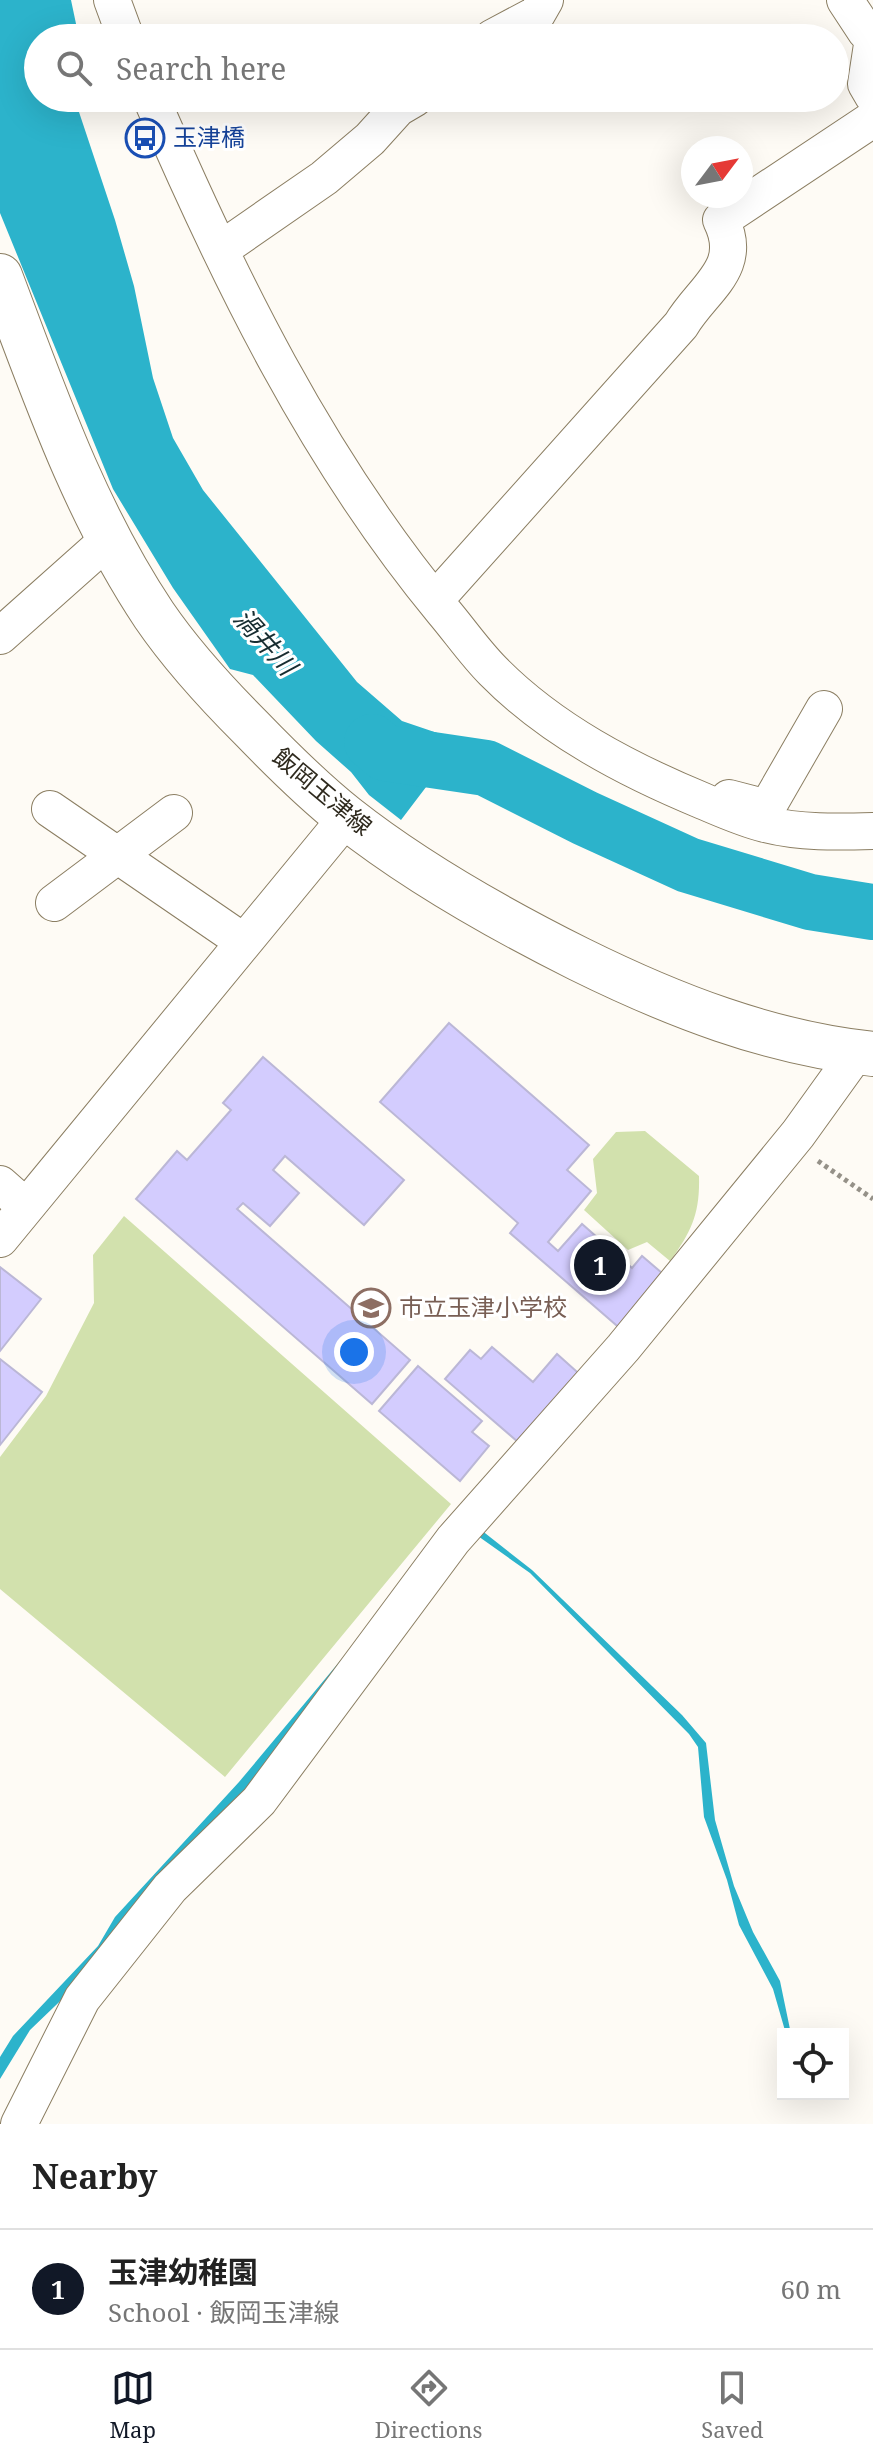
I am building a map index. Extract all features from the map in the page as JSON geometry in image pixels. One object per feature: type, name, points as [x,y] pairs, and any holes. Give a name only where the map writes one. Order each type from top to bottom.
[{"type":"main road","name":"飯岡玉津線","points":[[0,276],[75,471],[109,539],[153,614],[192,667],[292,769],[347,817],[471,900],[546,942],[649,993],[720,1021],[865,1053]]},
{"type":"street","points":[[112,0],[121,24]]},
{"type":"street","points":[[518,24],[537,14],[545,0]]},
{"type":"street","points":[[845,0],[866,32],[873,37],[866,84],[873,96]]},
{"type":"street","points":[[157,112],[198,208],[321,440],[374,522],[494,671],[554,722],[646,778],[765,825],[835,832],[873,831]]},
{"type":"street","points":[[220,250],[324,178],[370,139],[394,112]]},
{"type":"street","points":[[435,600],[681,325],[692,306],[707,293],[720,274],[730,249],[721,220],[873,119]]},
{"type":"street","points":[[0,636],[109,539]]},
{"type":"street","points":[[712,805],[730,797],[767,808],[824,709]]},
{"type":"street","points":[[50,809],[244,942]]},
{"type":"street","points":[[54,903],[174,813]]},
{"type":"street","points":[[0,1239],[13,1195],[244,942],[347,817]]},
{"type":"street","points":[[19,2124],[82,1999],[170,1888],[259,1801],[453,1540],[623,1348],[865,1053]]},
{"type":"path","points":[[791,1143],[873,1199]]},
{"type":"green space","points":[[645,1131],[699,1176],[693,1221],[670,1261],[647,1242],[628,1250],[584,1210],[597,1193],[593,1159],[616,1132]]},
{"type":"green space","points":[[124,1216],[451,1504],[225,1777],[0,1589],[0,1457],[46,1396],[94,1303],[93,1255]]},
{"type":"water","points":[[0,0],[71,0],[76,24],[24,24],[24,112],[79,112],[134,286],[153,378],[173,438],[203,490],[357,682],[402,721],[461,741],[401,820],[369,795],[351,772],[316,741],[253,675],[230,669],[173,588],[113,489],[0,213]]},
{"type":"water","points":[[462,1515],[532,1570],[682,1715],[706,1743],[715,1820],[734,1886],[753,1932],[780,1981],[790,2028],[784,2028],[773,1989],[739,1925],[727,1880],[704,1817],[698,1747],[689,1734],[530,1573],[461,1524],[248,1794],[103,1960],[30,2030],[0,2079],[0,2057],[13,2036],[98,1946],[115,1917],[239,1782]]},
{"type":"building","points":[[449,1023],[589,1145],[567,1170],[591,1191],[548,1242],[558,1251],[582,1224],[632,1268],[642,1256],[669,1279],[623,1331],[510,1233],[518,1223],[380,1102]]},
{"type":"building","points":[[263,1057],[404,1180],[364,1225],[285,1156],[273,1170],[299,1193],[270,1226],[243,1203],[237,1209],[410,1360],[372,1404],[136,1199],[177,1151],[187,1160],[231,1110],[223,1103]]},
{"type":"building","points":[[0,1267],[41,1299],[0,1351]]},
{"type":"building","points":[[492,1347],[533,1382],[557,1354],[585,1379],[525,1448],[445,1379],[470,1350],[481,1359]]},
{"type":"building","points":[[0,1359],[42,1392],[0,1445]]},
{"type":"building","points":[[418,1366],[482,1421],[472,1432],[489,1446],[460,1481],[379,1411]]},
{"type":"waterway","name":"渦井川","points":[[372,742],[385,753],[486,768],[688,865],[810,902],[873,912]]},
{"type":"place","name":"玉津橋","points":[[145,138]]},
{"type":"place","name":"玉津幼稚園","points":[[600,1265]]},
{"type":"place","name":"市立玉津小学校","points":[[371,1308]]}]
